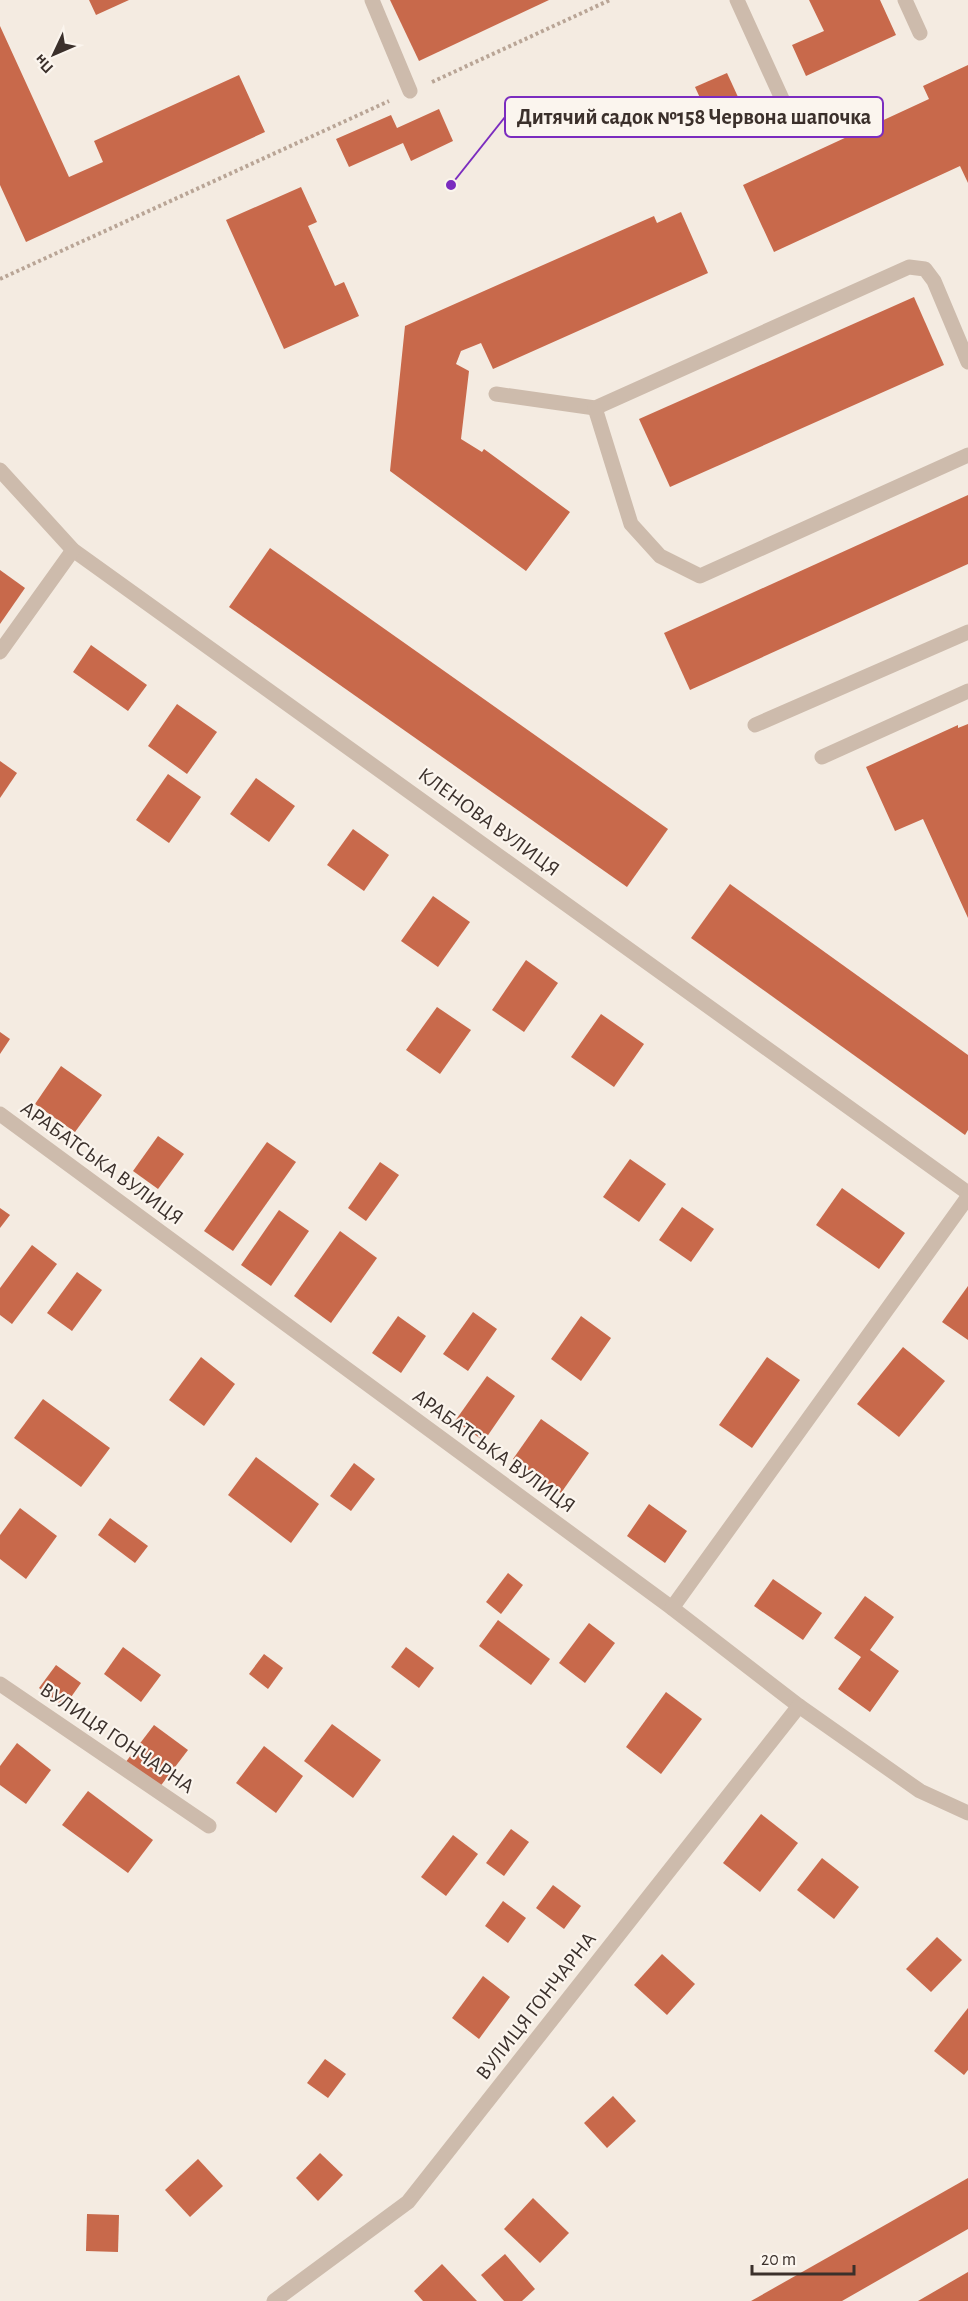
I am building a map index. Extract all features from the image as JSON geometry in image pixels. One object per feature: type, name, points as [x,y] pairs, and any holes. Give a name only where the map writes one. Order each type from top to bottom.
[{"type":"street","points":[[372,0],[410,91]]},
{"type":"street","points":[[737,0],[788,112]]},
{"type":"street","points":[[905,0],[920,33]]},
{"type":"street","points":[[496,394],[595,408],[909,267],[924,268],[934,281],[968,363]]},
{"type":"street","points":[[595,408],[631,524],[660,556],[700,576],[968,455]]},
{"type":"street","name":"КЛЕНОВА ВУЛИЦЯ","points":[[0,470],[73,550],[968,1195]]},
{"type":"street","points":[[0,652],[73,550]]},
{"type":"street","points":[[754,725],[968,632]]},
{"type":"street","points":[[822,757],[968,691]]},
{"type":"street","name":"АРАБАТСЬКА ВУЛИЦЯ","points":[[0,1114],[672,1608],[799,1706],[920,1791],[968,1813]]},
{"type":"street","points":[[672,1608],[968,1195]]},
{"type":"street","name":"ВУЛИЦЯ ГОНЧАРНА","points":[[0,1684],[209,1826]]},
{"type":"street","name":"ВУЛИЦЯ ГОНЧАРНА","points":[[274,2301],[408,2202],[799,1706]]},
{"type":"path","points":[[0,279],[610,0]]},
{"type":"building","points":[[89,0],[129,0],[96,15]]},
{"type":"building","points":[[390,0],[549,0],[419,61]]},
{"type":"building","points":[[809,0],[880,0],[896,35],[806,76],[792,45],[824,31]]},
{"type":"building","points":[[0,26],[69,177],[103,162],[94,141],[239,75],[265,132],[26,242],[0,185]]},
{"type":"building","points":[[968,65],[968,183],[960,166],[774,252],[743,185],[929,99],[923,86]]},
{"type":"building","points":[[727,73],[744,110],[712,124],[695,87]]},
{"type":"building","points":[[439,109],[453,141],[411,161],[403,143],[349,167],[336,139],[391,115],[397,128]]},
{"type":"building","points":[[301,187],[317,222],[308,226],[335,286],[344,282],[359,316],[284,349],[226,220]]},
{"type":"building","points":[[681,212],[708,273],[493,369],[481,343],[461,351],[456,364],[469,371],[461,439],[482,452],[484,449],[570,512],[526,571],[390,471],[405,326],[654,216],[657,223]]},
{"type":"building","points":[[914,297],[944,365],[670,487],[639,419]]},
{"type":"building","points":[[968,495],[968,564],[690,690],[664,633]]},
{"type":"building","points":[[270,548],[668,829],[627,887],[229,607]]},
{"type":"building","points":[[0,570],[25,588],[0,624]]},
{"type":"building","points":[[91,645],[147,685],[128,711],[73,672]]},
{"type":"building","points":[[177,704],[217,732],[187,774],[148,746]]},
{"type":"building","points":[[968,724],[968,918],[923,819],[895,831],[866,767],[958,725],[958,728]]},
{"type":"building","points":[[0,761],[17,773],[0,798]]},
{"type":"building","points":[[168,774],[201,797],[169,843],[136,820]]},
{"type":"building","points":[[256,778],[295,806],[269,842],[230,814]]},
{"type":"building","points":[[353,829],[389,855],[364,891],[327,865]]},
{"type":"building","points":[[730,884],[968,1055],[968,1130],[965,1135],[691,938]]},
{"type":"building","points":[[433,896],[470,922],[438,967],[401,941]]},
{"type":"building","points":[[526,960],[558,983],[524,1032],[492,1010]]},
{"type":"building","points":[[437,1007],[471,1030],[440,1074],[406,1050]]},
{"type":"building","points":[[601,1014],[644,1044],[614,1087],[571,1057]]},
{"type":"building","points":[[0,1032],[10,1039],[0,1054]]},
{"type":"building","points":[[61,1066],[102,1095],[75,1132],[35,1104]]},
{"type":"building","points":[[158,1136],[184,1154],[158,1189],[133,1171]]},
{"type":"building","points":[[267,1142],[296,1162],[233,1251],[204,1231]]},
{"type":"building","points":[[630,1159],[666,1184],[639,1222],[603,1197]]},
{"type":"building","points":[[380,1162],[399,1175],[366,1221],[348,1208]]},
{"type":"building","points":[[842,1188],[905,1233],[879,1269],[816,1225]]},
{"type":"building","points":[[682,1207],[714,1229],[691,1262],[659,1240]]},
{"type":"building","points":[[0,1208],[10,1215],[0,1228]]},
{"type":"building","points":[[279,1210],[309,1231],[271,1286],[241,1265]]},
{"type":"building","points":[[340,1231],[377,1258],[331,1323],[294,1296]]},
{"type":"building","points":[[32,1245],[57,1264],[12,1324],[0,1315],[0,1288]]},
{"type":"building","points":[[77,1272],[102,1290],[72,1331],[47,1313]]},
{"type":"building","points":[[968,1286],[968,1340],[942,1322]]},
{"type":"building","points":[[473,1312],[497,1329],[468,1371],[443,1354]]},
{"type":"building","points":[[398,1316],[426,1336],[401,1373],[372,1353]]},
{"type":"building","points":[[581,1316],[611,1338],[581,1381],[551,1359]]},
{"type":"building","points":[[903,1347],[945,1381],[899,1437],[857,1404]]},
{"type":"building","points":[[201,1357],[235,1384],[204,1426],[169,1400]]},
{"type":"building","points":[[767,1357],[800,1380],[752,1448],[719,1425]]},
{"type":"building","points":[[487,1376],[515,1396],[484,1441],[455,1421]]},
{"type":"building","points":[[43,1399],[110,1448],[81,1487],[14,1438]]},
{"type":"building","points":[[541,1419],[589,1453],[561,1493],[513,1459]]},
{"type":"building","points":[[256,1457],[319,1504],[291,1543],[228,1495]]},
{"type":"building","points":[[354,1463],[375,1479],[351,1511],[330,1496]]},
{"type":"building","points":[[649,1504],[687,1531],[665,1563],[627,1536]]},
{"type":"building","points":[[20,1508],[57,1536],[26,1579],[0,1559],[0,1535]]},
{"type":"building","points":[[110,1518],[148,1546],[135,1563],[98,1535]]},
{"type":"building","points":[[508,1573],[523,1585],[501,1614],[486,1602]]},
{"type":"building","points":[[773,1579],[822,1613],[803,1640],[754,1606]]},
{"type":"building","points":[[865,1596],[894,1617],[870,1650],[899,1671],[870,1712],[838,1689],[861,1657],[834,1638]]},
{"type":"building","points":[[498,1620],[550,1659],[531,1685],[479,1646]]},
{"type":"building","points":[[589,1623],[615,1643],[585,1683],[559,1663]]},
{"type":"building","points":[[123,1647],[161,1675],[141,1702],[104,1674]]},
{"type":"building","points":[[406,1647],[434,1668],[419,1688],[391,1667]]},
{"type":"building","points":[[264,1654],[283,1668],[268,1689],[249,1674]]},
{"type":"building","points":[[56,1665],[81,1683],[64,1707],[39,1688]]},
{"type":"building","points":[[666,1692],[702,1719],[661,1774],[626,1747]]},
{"type":"building","points":[[332,1724],[381,1760],[353,1798],[304,1761]]},
{"type":"building","points":[[154,1725],[188,1750],[159,1788],[125,1763]]},
{"type":"building","points":[[17,1743],[51,1770],[26,1804],[0,1785],[0,1766]]},
{"type":"building","points":[[264,1746],[303,1776],[276,1813],[236,1783]]},
{"type":"building","points":[[88,1791],[153,1840],[128,1873],[62,1825]]},
{"type":"building","points":[[761,1814],[798,1843],[760,1892],[723,1863]]},
{"type":"building","points":[[511,1829],[529,1842],[504,1876],[486,1863]]},
{"type":"building","points":[[453,1835],[478,1854],[446,1896],[421,1877]]},
{"type":"building","points":[[822,1858],[859,1887],[834,1919],[797,1890]]},
{"type":"building","points":[[553,1885],[581,1906],[564,1929],[536,1908]]},
{"type":"building","points":[[503,1901],[526,1918],[508,1943],[485,1926]]},
{"type":"building","points":[[937,1937],[962,1960],[931,1992],[906,1969]]},
{"type":"building","points":[[662,1954],[695,1984],[667,2015],[634,1985]]},
{"type":"building","points":[[483,1976],[510,1997],[479,2039],[452,2018]]},
{"type":"building","points":[[968,2008],[968,2070],[964,2075],[934,2051]]},
{"type":"building","points":[[325,2059],[346,2074],[328,2098],[307,2083]]},
{"type":"building","points":[[613,2096],[636,2121],[607,2148],[584,2123]]},
{"type":"building","points":[[320,2153],[343,2175],[318,2201],[296,2178]]},
{"type":"building","points":[[198,2159],[223,2186],[190,2217],[165,2190]]},
{"type":"building","points":[[968,2178],[968,2229],[842,2301],[751,2301]]},
{"type":"building","points":[[533,2198],[569,2233],[540,2263],[504,2229]]},
{"type":"building","points":[[87,2214],[119,2215],[118,2252],[86,2251]]},
{"type":"building","points":[[505,2254],[535,2289],[522,2301],[504,2301],[481,2275]]},
{"type":"building","points":[[442,2264],[477,2301],[423,2301],[414,2291]]},
{"type":"building","points":[[968,2272],[968,2301],[918,2301]]},
{"type":"place","name":"Дитячий садок №158 Червона шапочка","points":[[451,185]]}]
